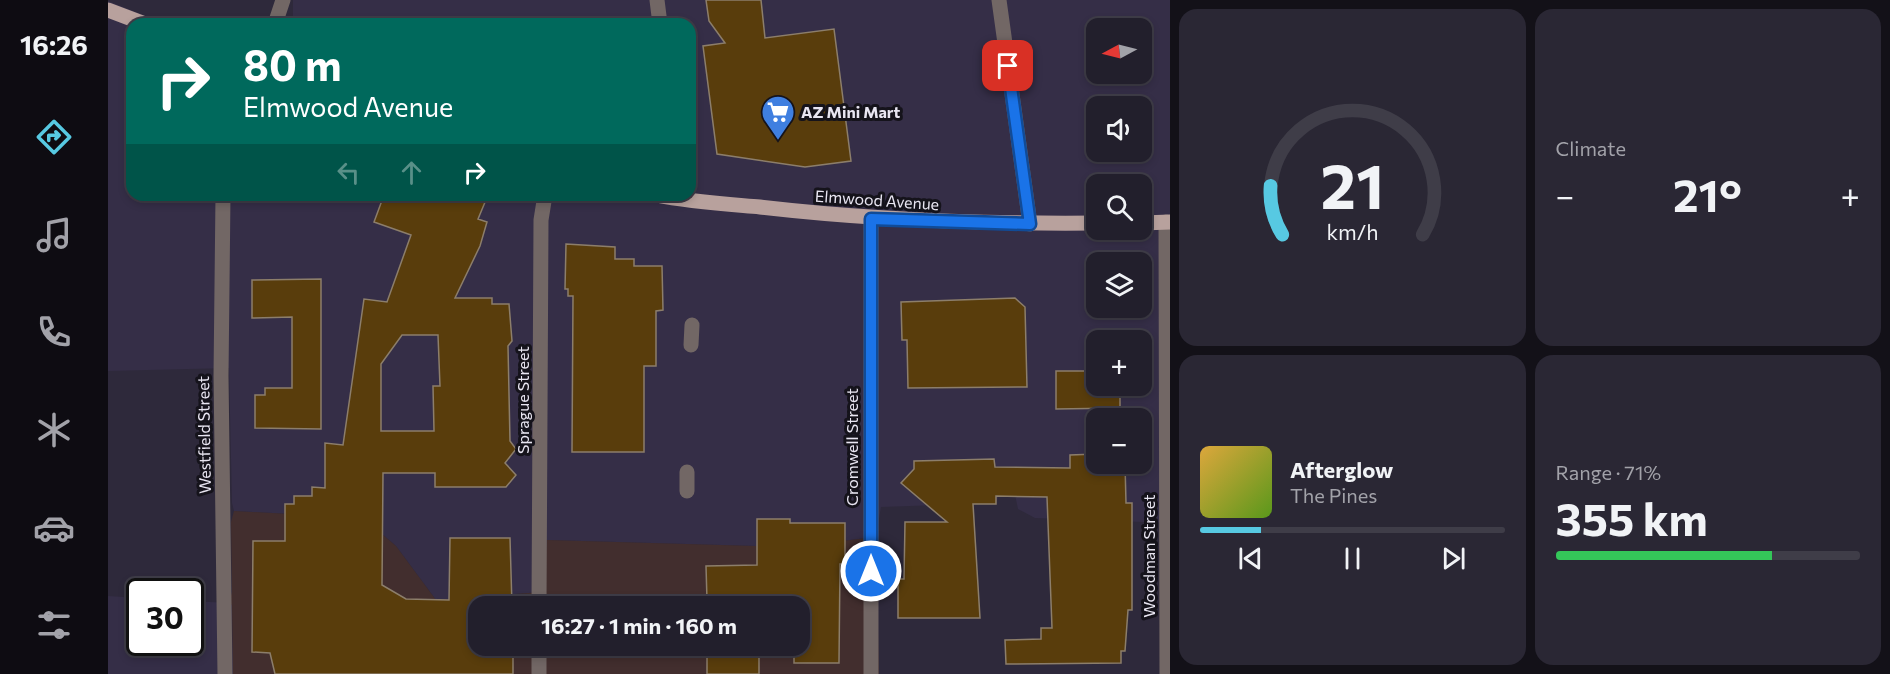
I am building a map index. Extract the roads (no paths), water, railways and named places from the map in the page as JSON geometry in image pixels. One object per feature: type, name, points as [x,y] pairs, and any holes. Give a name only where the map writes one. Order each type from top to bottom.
[{"type":"main road","points":[[108,10],[129,18]]},
{"type":"main road","name":"Elmwood Avenue","points":[[696,199],[871,219],[1030,224],[1086,223]]},
{"type":"main road","points":[[1152,223],[1168,222]]},
{"type":"street","points":[[277,18],[283,0]]},
{"type":"street","points":[[657,0],[659,18]]},
{"type":"street","points":[[999,0],[1030,224]]},
{"type":"street","name":"Westfield Street","points":[[223,201],[225,674]]},
{"type":"street","name":"Sprague Street","points":[[539,596],[542,220],[544,201]]},
{"type":"street","name":"Cromwell Street","points":[[871,219],[871,674]]},
{"type":"street","name":"Woodman Street","points":[[1167,674],[1168,222]]},
{"type":"street","points":[[691,345],[692,325]]},
{"type":"street","points":[[687,472],[687,491]]},
{"type":"street","points":[[539,656],[539,674]]},
{"type":"place","name":"AZ Mini Mart","points":[[778,141]]}]
